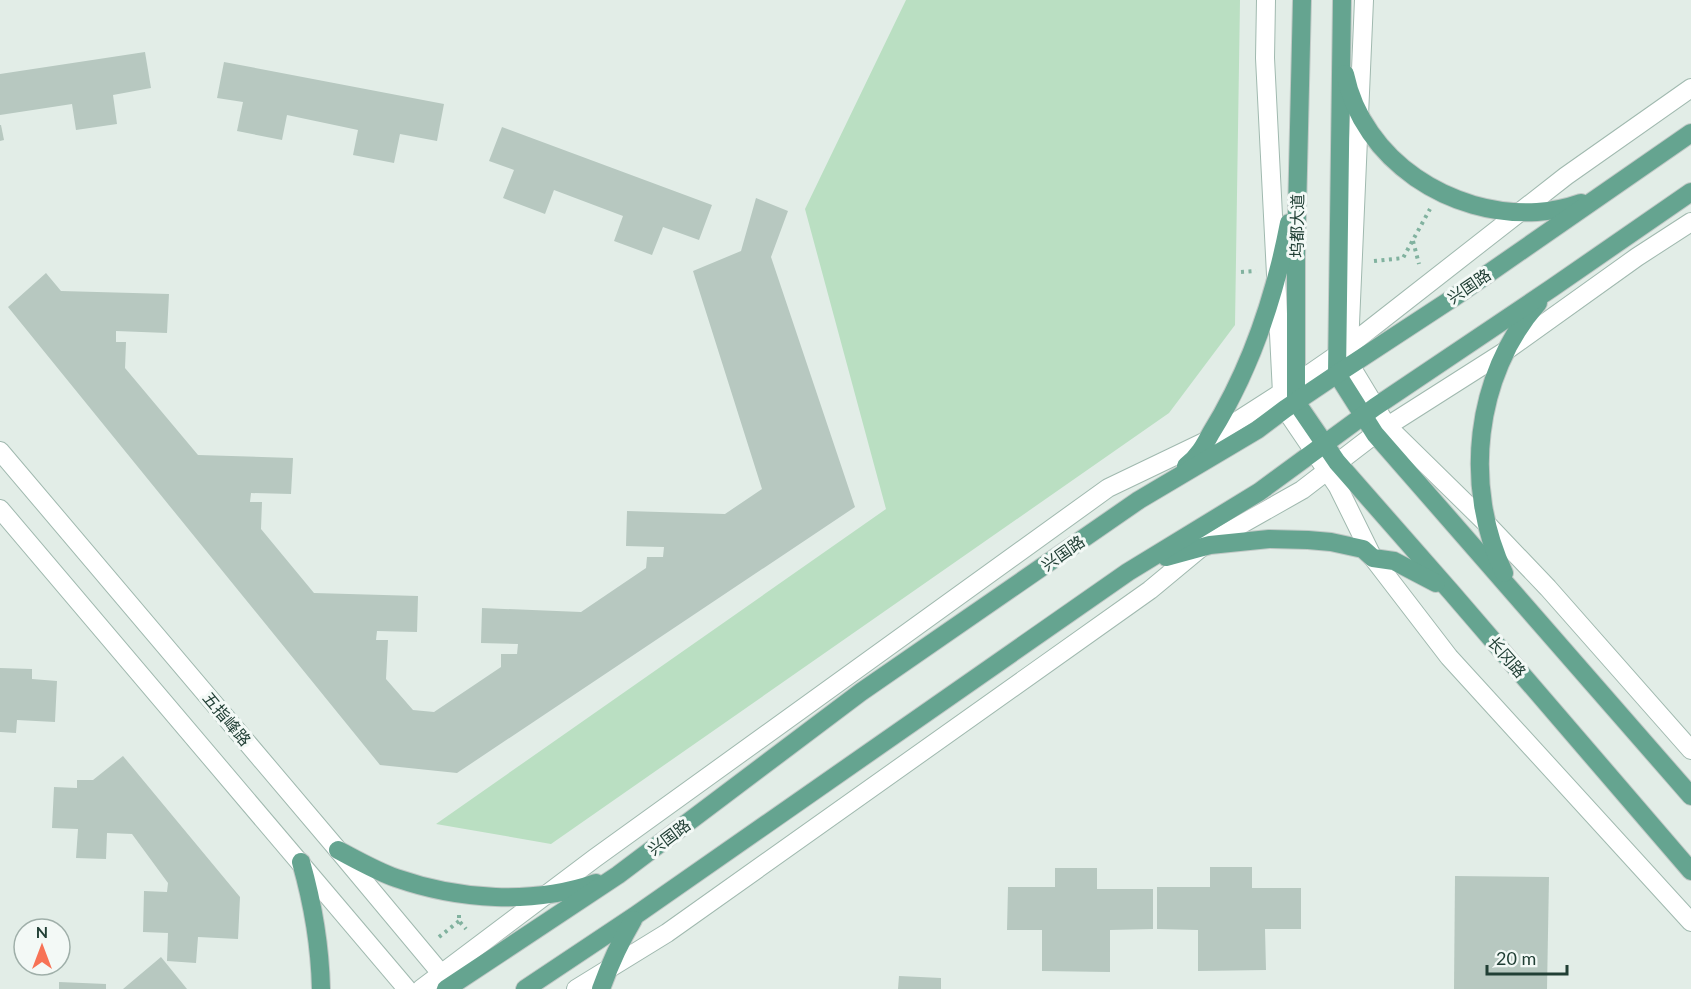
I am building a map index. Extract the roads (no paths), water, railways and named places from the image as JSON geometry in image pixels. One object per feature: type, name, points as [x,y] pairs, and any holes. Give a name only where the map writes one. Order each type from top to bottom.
[{"type":"main road","name":"坞都大道","points":[[1290,397],[1302,0]]},
{"type":"main road","points":[[1342,0],[1343,360],[1369,412],[1381,430],[1511,588],[1691,796]]},
{"type":"main road","points":[[1341,54],[1346,80],[1369,130],[1385,151],[1427,186],[1475,207],[1500,211],[1551,211],[1600,196]]},
{"type":"main road","points":[[1139,500],[1196,459],[1220,419],[1258,335],[1285,245],[1298,152],[1299,105]]},
{"type":"main road","name":"兴国路","points":[[448,984],[618,875],[861,692],[1139,500],[1257,430],[1290,397],[1343,360],[1453,298],[1691,133]]},
{"type":"main road","points":[[525,989],[636,915],[1128,572],[1259,492],[1318,447],[1691,192]]},
{"type":"main road","points":[[1511,588],[1497,560],[1481,498],[1479,466],[1481,434],[1494,381],[1507,350],[1534,309],[1552,288]]},
{"type":"main road","points":[[1290,397],[1318,447]]},
{"type":"main road","name":"长冈路","points":[[1318,447],[1332,467],[1452,593],[1691,871]]},
{"type":"main road","points":[[1128,572],[1154,560],[1203,546],[1269,539],[1298,539],[1331,542],[1363,549],[1373,558],[1394,561],[1424,575],[1452,593]]},
{"type":"main road","points":[[338,850],[394,878],[456,894],[488,897],[548,894],[586,886],[618,875]]},
{"type":"main road","points":[[301,862],[316,924],[321,989]]},
{"type":"main road","points":[[601,989],[621,940],[636,915]]},
{"type":"street","points":[[421,989],[448,984],[548,894],[1108,488],[1290,397],[1276,278],[1265,58],[1266,0]]},
{"type":"street","points":[[1343,360],[1360,114],[1364,0]]},
{"type":"street","points":[[1343,360],[1566,176],[1691,88]]},
{"type":"street","points":[[576,989],[667,933],[1150,590],[1203,546],[1302,490],[1381,430],[1507,350],[1637,257],[1691,222]]},
{"type":"street","points":[[1381,430],[1486,523],[1548,588],[1691,750]]},
{"type":"street","name":"五指峰路","points":[[0,451],[338,850],[448,984]]},
{"type":"street","points":[[1332,467],[1338,487],[1373,558],[1449,657],[1691,922]]},
{"type":"street","points":[[0,509],[407,989]]}]
